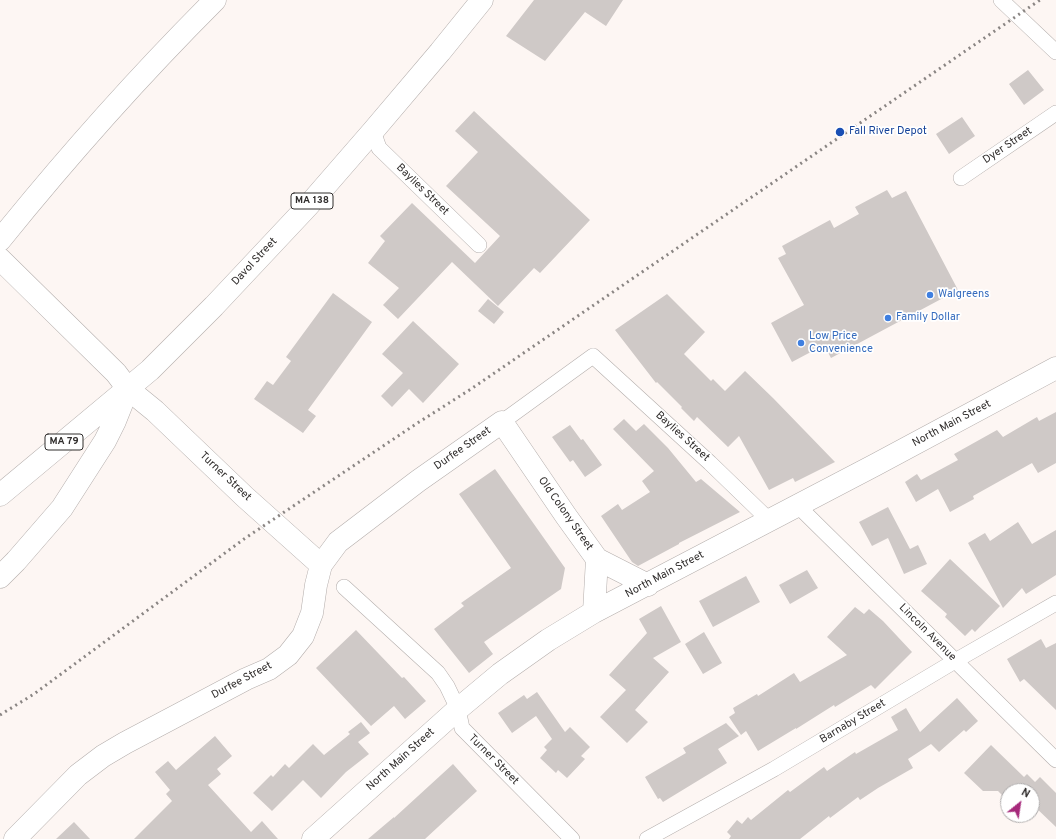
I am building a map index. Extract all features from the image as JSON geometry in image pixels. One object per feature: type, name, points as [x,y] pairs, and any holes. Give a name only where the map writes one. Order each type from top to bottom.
[{"type":"main road","points":[[0,240],[98,124],[214,0]]},
{"type":"main road","name":"Davol Street","points":[[0,495],[150,370],[180,341],[307,207],[440,52],[482,0]]},
{"type":"main road","name":"Turner Street","points":[[0,259],[116,373],[128,388],[155,411],[321,565]]},
{"type":"main road","name":"North Main Street","points":[[314,839],[500,674],[548,640],[594,612],[770,521],[1056,368]]},
{"type":"main road","points":[[0,577],[16,561],[62,508],[105,441],[128,388]]},
{"type":"main road","name":"Old Colony Street","points":[[502,422],[597,559],[648,585]]},
{"type":"main road","name":"Durfee Street","points":[[19,838],[78,775],[103,756],[246,679],[269,669],[288,655],[302,636],[312,613],[316,585],[321,565],[338,542],[418,481],[502,422]]},
{"type":"main road","points":[[594,612],[597,559]]},
{"type":"street","points":[[1001,0],[1056,52]]},
{"type":"street","name":"Dyer Street","points":[[961,178],[1056,113]]},
{"type":"street","name":"Baylies Street","points":[[373,131],[379,148],[479,245]]},
{"type":"street","name":"Baylies Street","points":[[593,356],[710,463],[770,521]]},
{"type":"street","name":"Durfee Street","points":[[502,422],[593,356]]},
{"type":"street","name":"Lincoln Avenue","points":[[798,506],[1056,760]]},
{"type":"street","name":"Turner Street","points":[[344,587],[438,673],[447,686],[458,710],[462,728],[572,839]]},
{"type":"street","name":"Barnaby Street","points":[[647,839],[774,769],[955,661],[1056,603]]},
{"type":"building","points":[[534,0],[623,0],[606,26],[585,12],[545,61],[506,36]]},
{"type":"building","points":[[1028,70],[1044,90],[1024,105],[1009,84]]},
{"type":"building","points":[[474,111],[590,220],[540,273],[534,268],[498,306],[452,262],[398,319],[383,305],[399,288],[368,263],[385,241],[380,236],[412,203],[475,263],[500,236],[446,186],[478,152],[455,131]]},
{"type":"building","points":[[962,117],[975,136],[949,154],[936,134]]},
{"type":"building","points":[[887,190],[892,198],[906,191],[958,290],[831,358],[824,345],[792,362],[771,323],[804,305],[778,258],[786,254],[782,246],[830,220],[834,228],[859,214],[855,207]]},
{"type":"building","points":[[333,293],[372,322],[308,410],[316,416],[303,433],[254,399],[267,381],[273,385],[291,361],[286,357]]},
{"type":"building","points":[[667,294],[705,332],[684,354],[711,381],[713,379],[725,391],[745,371],[835,462],[795,482],[793,478],[769,490],[739,436],[728,447],[697,417],[694,421],[657,382],[656,383],[615,330]]},
{"type":"building","points":[[488,299],[504,312],[494,324],[478,311]]},
{"type":"building","points":[[413,321],[459,364],[423,403],[409,389],[392,407],[381,396],[403,373],[382,354]]},
{"type":"building","points":[[1056,412],[1056,463],[1038,473],[1032,463],[973,496],[974,499],[950,512],[938,489],[916,502],[905,482],[917,474],[921,480],[958,460],[954,454],[997,430],[1003,437],[1037,417],[1039,421]]},
{"type":"building","points":[[624,419],[636,431],[644,424],[668,448],[696,482],[701,479],[740,512],[638,566],[632,562],[601,516],[618,504],[622,510],[650,492],[642,481],[654,471],[613,429]]},
{"type":"building","points":[[570,425],[581,440],[583,439],[602,465],[585,477],[573,460],[570,462],[552,437]]},
{"type":"building","points":[[495,469],[565,568],[561,589],[484,642],[493,654],[469,673],[434,629],[464,606],[461,603],[511,568],[459,494]]},
{"type":"building","points":[[888,507],[910,549],[918,545],[927,564],[904,574],[888,538],[872,546],[859,522]]},
{"type":"building","points":[[1018,522],[1032,544],[1056,530],[1056,575],[1026,594],[1022,588],[1003,608],[968,543],[985,533],[990,541]]},
{"type":"building","points":[[950,559],[1000,606],[975,632],[972,629],[965,636],[945,617],[947,614],[921,591]]},
{"type":"building","points":[[807,570],[818,588],[790,604],[779,585]]},
{"type":"building","points":[[746,576],[760,602],[713,627],[699,601]]},
{"type":"building","points":[[661,606],[681,642],[653,658],[669,672],[635,710],[648,722],[627,743],[600,717],[626,690],[609,675],[647,633],[639,619]]},
{"type":"building","points":[[855,607],[864,614],[869,609],[883,621],[912,652],[875,689],[871,685],[835,707],[834,705],[758,751],[746,731],[741,735],[729,717],[735,713],[733,708],[757,694],[758,696],[794,673],[800,682],[847,655],[827,637]]},
{"type":"building","points":[[356,630],[426,701],[405,719],[394,706],[371,726],[316,668]]},
{"type":"building","points":[[704,632],[722,663],[703,674],[685,644]]},
{"type":"building","points":[[1041,639],[1046,648],[1056,643],[1056,710],[1024,679],[1020,682],[1007,659]]},
{"type":"building","points":[[537,692],[565,732],[570,727],[590,747],[581,756],[585,759],[567,778],[558,770],[556,773],[540,758],[547,750],[544,747],[552,739],[536,716],[512,733],[498,713],[524,695],[527,699]]},
{"type":"building","points":[[957,698],[978,721],[966,732],[964,730],[939,752],[931,744],[908,759],[913,768],[860,800],[858,797],[830,818],[829,816],[800,839],[729,839],[731,836],[727,832],[737,820],[742,824],[748,817],[751,820],[788,790],[790,792],[824,767],[827,771],[855,752],[856,754],[898,730],[891,717],[906,708],[920,732]]},
{"type":"building","points":[[361,722],[370,733],[358,742],[369,754],[346,772],[321,798],[303,780],[272,811],[253,793],[271,775],[273,777],[285,764],[289,768],[313,744],[324,755],[350,734],[348,732]]},
{"type":"building","points":[[726,723],[739,736],[718,749],[727,763],[663,802],[660,798],[658,799],[645,777],[686,753],[683,748]]},
{"type":"building","points":[[215,736],[232,756],[217,769],[221,774],[208,785],[251,832],[262,821],[278,839],[134,839],[172,801],[166,794],[170,790],[155,772],[168,761],[176,770]]},
{"type":"building","points":[[991,745],[1024,777],[1027,774],[1035,782],[1040,777],[1056,793],[1056,827],[1040,812],[1040,783],[1000,783],[1000,793],[998,791],[983,791],[964,773]]},
{"type":"building","points":[[453,764],[477,791],[425,839],[368,839],[394,818]]},
{"type":"building","points":[[74,822],[90,839],[56,839]]},
{"type":"railway","points":[[0,715],[34,694],[244,539],[471,389],[1040,0]]},
{"type":"place","name":"Fall River Depot","points":[[840,132]]},
{"type":"place","name":"Walgreens","points":[[930,295]]},
{"type":"place","name":"Family Dollar","points":[[888,318]]},
{"type":"place","name":"Low Price Convenience","points":[[801,343]]}]
